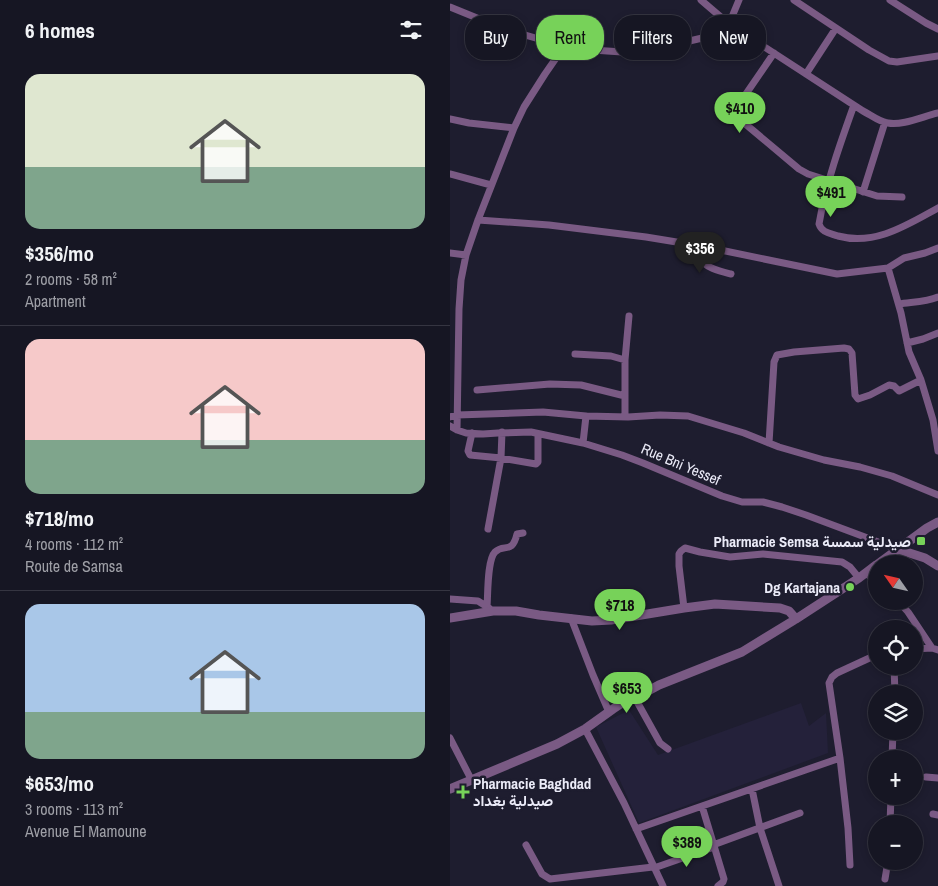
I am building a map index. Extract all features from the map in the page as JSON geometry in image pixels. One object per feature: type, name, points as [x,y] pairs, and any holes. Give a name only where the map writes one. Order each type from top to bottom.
[{"type":"street","points":[[701,0],[718,15]]},
{"type":"street","points":[[733,15],[739,0]]},
{"type":"street","points":[[794,0],[869,50],[889,61],[897,62],[938,56]]},
{"type":"street","points":[[890,0],[938,29]]},
{"type":"street","points":[[450,7],[504,29],[536,38]]},
{"type":"street","points":[[806,74],[836,28]]},
{"type":"street","points":[[604,52],[631,51],[701,38]]},
{"type":"street","points":[[766,48],[880,121],[898,124],[938,113]]},
{"type":"street","points":[[774,53],[737,107],[735,111],[737,116],[799,169],[816,177],[877,196],[902,197]]},
{"type":"street","points":[[453,428],[458,309],[466,256],[491,185],[514,128],[524,107],[555,60]]},
{"type":"street","points":[[854,105],[829,180],[819,224],[820,228],[826,232],[848,238],[873,238],[904,227],[938,208]]},
{"type":"street","points":[[450,118],[469,123],[514,128]]},
{"type":"street","points":[[863,192],[885,122]]},
{"type":"street","points":[[450,174],[491,185]]},
{"type":"street","points":[[478,220],[549,225],[646,237],[701,246],[837,274],[888,268],[904,258],[938,248]]},
{"type":"street","points":[[701,246],[700,258],[704,263],[714,269],[731,274]]},
{"type":"street","points":[[450,253],[466,256]]},
{"type":"street","points":[[888,268],[907,343],[933,420],[938,446]]},
{"type":"street","points":[[898,304],[938,297]]},
{"type":"street","points":[[624,417],[625,360],[629,316]]},
{"type":"street","points":[[907,343],[938,333]]},
{"type":"street","points":[[769,443],[774,362],[777,355],[794,352],[849,349],[852,353],[855,395],[858,399],[890,385],[899,391],[921,380]]},
{"type":"street","points":[[575,354],[611,356],[625,360]]},
{"type":"street","points":[[477,390],[550,384],[581,385],[625,396]]},
{"type":"street","points":[[453,416],[543,412],[586,416],[688,416],[824,460],[892,476],[938,495]]},
{"type":"street","points":[[583,443],[586,416]]},
{"type":"street","name":"Rue Bni Yessef","points":[[453,428],[483,434],[531,432],[583,443],[629,458],[722,496],[742,502],[763,502],[790,510],[897,549]]},
{"type":"street","points":[[488,529],[501,458],[502,432]]},
{"type":"street","points":[[472,433],[468,451],[470,455],[536,464],[538,462],[538,434]]},
{"type":"street","points":[[889,555],[938,522]]},
{"type":"street","points":[[490,609],[490,566],[494,554],[496,551],[510,547],[515,542],[517,534],[523,533]]},
{"type":"street","points":[[684,608],[679,560],[680,551],[685,548],[730,557],[763,554],[842,562],[868,579]]},
{"type":"street","points":[[897,549],[925,558],[938,566]]},
{"type":"street","points":[[450,789],[557,744],[585,729],[626,701],[659,685],[742,652],[868,571]]},
{"type":"street","points":[[450,599],[474,601],[490,609]]},
{"type":"street","points":[[450,618],[490,609],[592,621],[611,620],[715,604],[780,608],[789,612],[796,619]]},
{"type":"street","points":[[905,610],[935,649]]},
{"type":"street","points":[[571,618],[609,712]]},
{"type":"street","points":[[850,865],[840,758],[829,683],[837,673],[868,659]]},
{"type":"street","points":[[635,698],[660,743],[668,749]]},
{"type":"street","points":[[585,729],[663,886]]},
{"type":"street","points":[[450,738],[472,781]]},
{"type":"street","points":[[636,829],[840,758]]},
{"type":"street","points":[[926,777],[938,778]]},
{"type":"street","points":[[752,789],[760,828],[779,886]]},
{"type":"street","points":[[702,806],[724,879],[718,886]]},
{"type":"street","points":[[526,845],[542,874],[550,879],[653,867],[800,813]]},
{"type":"street","points":[[885,879],[886,870]]},
{"type":"shaded area","points":[[801,703],[809,726],[826,713],[828,753],[639,823],[596,727],[629,710],[658,755]]},
{"type":"place","name":"Pharmacie Semsa صيدلية سمسة","points":[[921,541]]},
{"type":"place","name":"Dg Kartajana","points":[[850,587]]},
{"type":"place","name":"Pharmacie Baghdad صيدلية بغداد","points":[[463,792]]}]
